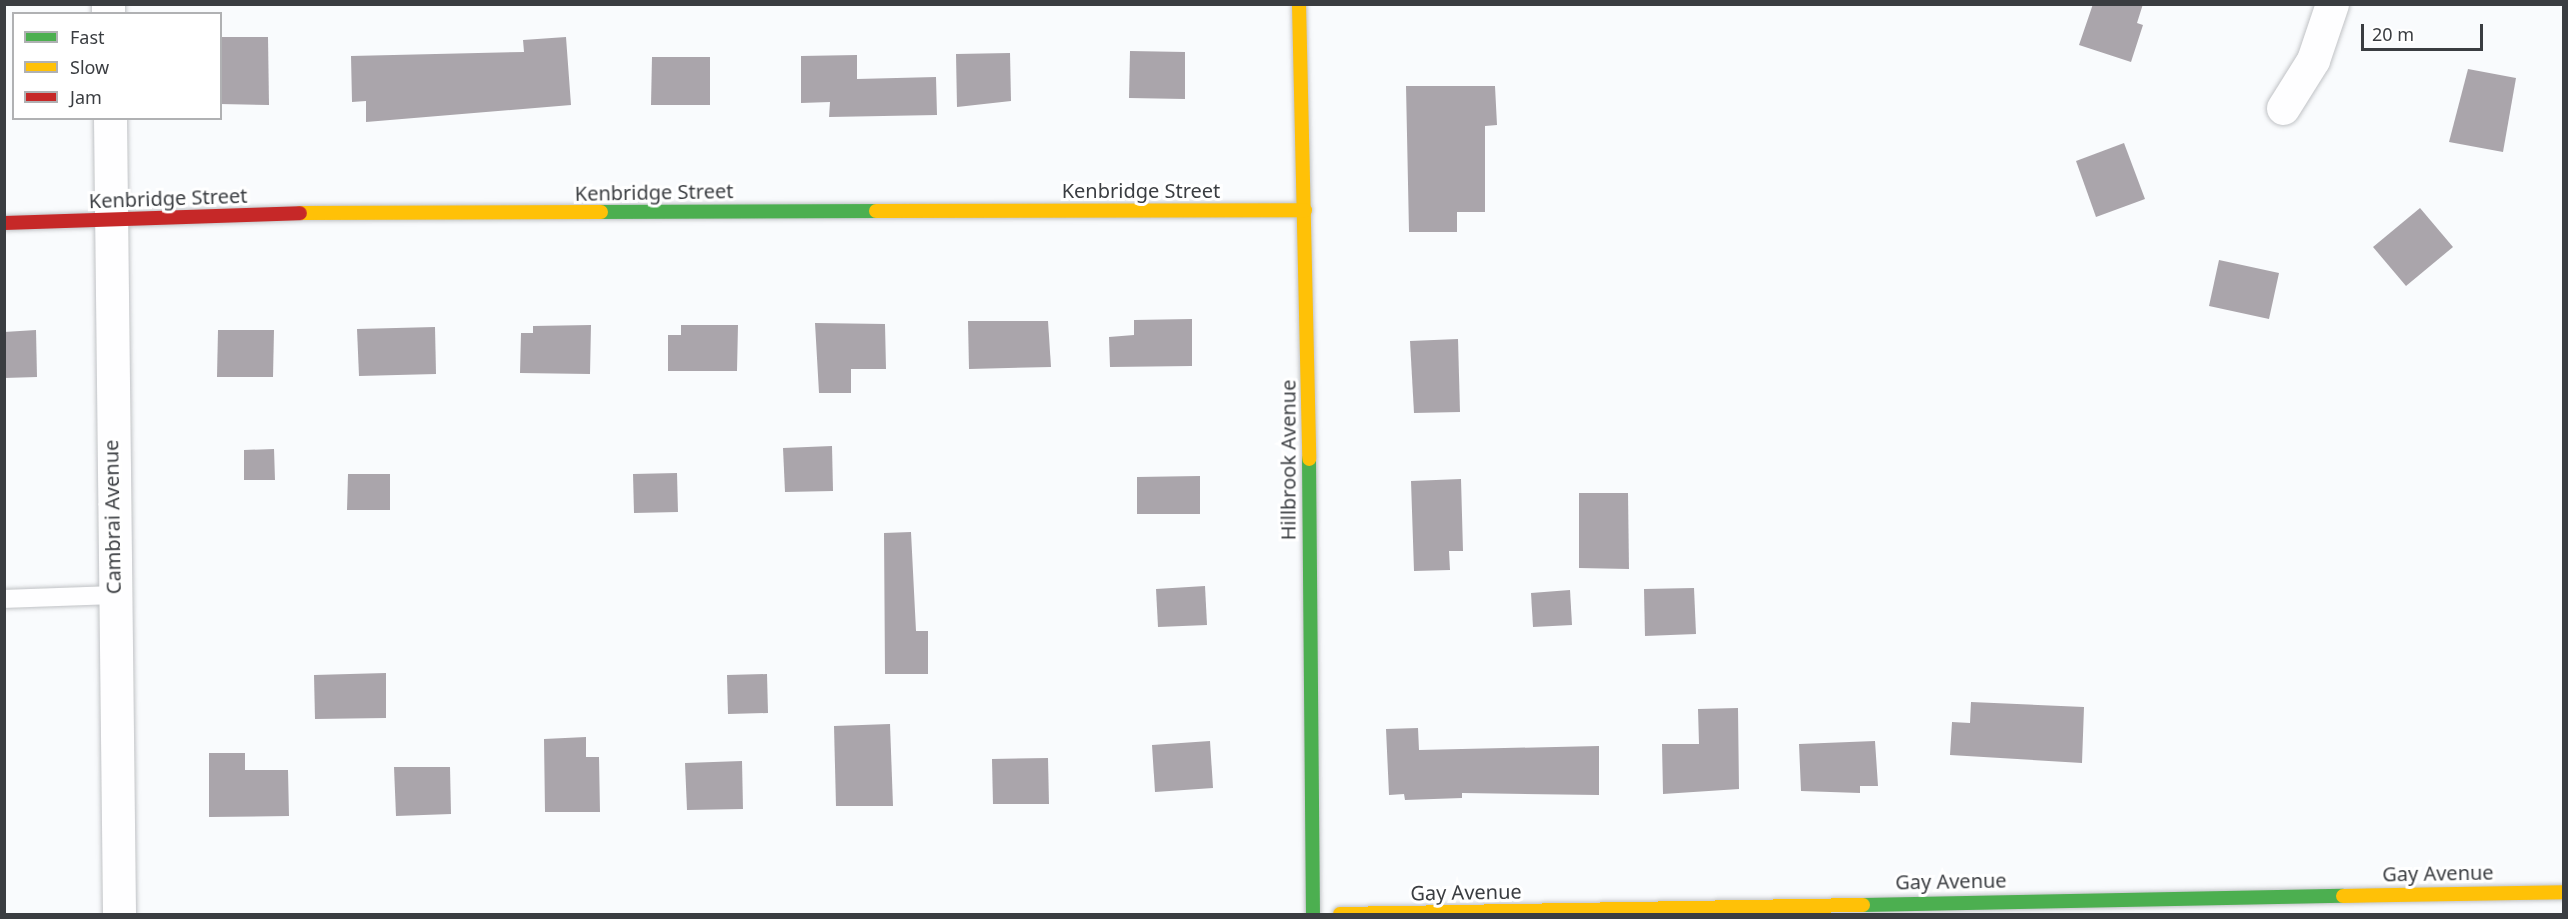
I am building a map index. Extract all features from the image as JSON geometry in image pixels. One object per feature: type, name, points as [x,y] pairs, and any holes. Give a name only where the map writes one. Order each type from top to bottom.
[{"type":"street","name":"Hillbrook Avenue","points":[[1299,4],[1305,210],[1313,915]]},
{"type":"street","points":[[2283,108],[2313,60],[2332,4]]},
{"type":"street","name":"Cambrai Avenue","points":[[110,120],[113,595],[119,915]]},
{"type":"street","name":"Kenbridge Street","points":[[4,223],[194,213],[1305,210]]},
{"type":"street","name":"Gay Avenue","points":[[1340,915],[1792,909],[2564,892]]},
{"type":"lane","points":[[4,599],[113,595]]},
{"type":"building","points":[[2093,4],[2143,4],[2137,23],[2143,25],[2131,62],[2079,45]]},
{"type":"building","points":[[222,37],[268,37],[269,105],[222,104]]},
{"type":"building","points":[[566,37],[571,105],[366,122],[366,101],[352,102],[351,56],[524,52],[523,40]]},
{"type":"building","points":[[1130,51],[1185,52],[1185,99],[1129,98]]},
{"type":"building","points":[[1010,53],[1011,101],[957,107],[956,54]]},
{"type":"building","points":[[857,55],[857,79],[936,77],[937,115],[829,117],[830,102],[801,103],[801,56]]},
{"type":"building","points":[[652,57],[710,57],[710,105],[651,105]]},
{"type":"building","points":[[2468,69],[2516,78],[2503,152],[2449,142]]},
{"type":"building","points":[[1406,86],[1495,86],[1497,125],[1485,126],[1485,212],[1457,212],[1457,232],[1409,232]]},
{"type":"building","points":[[2124,143],[2145,199],[2096,217],[2076,161]]},
{"type":"building","points":[[2420,208],[2453,247],[2406,286],[2373,247]]},
{"type":"building","points":[[2219,260],[2279,273],[2269,319],[2209,306]]},
{"type":"building","points":[[1192,319],[1192,366],[1110,367],[1109,337],[1134,335],[1134,320]]},
{"type":"building","points":[[968,321],[1048,321],[1051,367],[969,369]]},
{"type":"building","points":[[815,323],[885,324],[886,369],[851,369],[851,393],[819,393]]},
{"type":"building","points":[[591,325],[590,374],[520,373],[521,333],[533,333],[533,326]]},
{"type":"building","points":[[681,325],[738,325],[737,371],[668,371],[668,335],[681,335]]},
{"type":"building","points":[[435,327],[436,374],[359,376],[357,329]]},
{"type":"building","points":[[36,330],[37,377],[4,378],[4,332]]},
{"type":"building","points":[[218,330],[274,330],[273,377],[217,377]]},
{"type":"building","points":[[1458,339],[1460,412],[1414,413],[1410,341]]},
{"type":"building","points":[[832,446],[833,491],[785,492],[783,448]]},
{"type":"building","points":[[274,449],[275,480],[244,480],[244,450]]},
{"type":"building","points":[[677,473],[678,512],[634,513],[633,474]]},
{"type":"building","points":[[348,474],[390,474],[390,510],[347,510]]},
{"type":"building","points":[[1200,476],[1200,514],[1137,514],[1137,477]]},
{"type":"building","points":[[1461,479],[1463,551],[1449,551],[1450,570],[1414,571],[1411,481]]},
{"type":"building","points":[[1579,493],[1628,493],[1629,569],[1579,568]]},
{"type":"building","points":[[911,532],[916,631],[928,631],[928,674],[885,674],[884,533]]},
{"type":"building","points":[[1205,586],[1207,625],[1158,627],[1156,589]]},
{"type":"building","points":[[1694,588],[1696,634],[1645,636],[1644,589]]},
{"type":"building","points":[[1570,590],[1572,625],[1533,627],[1531,593]]},
{"type":"building","points":[[386,673],[386,718],[315,719],[314,675]]},
{"type":"building","points":[[767,674],[768,713],[728,714],[727,675]]},
{"type":"building","points":[[1971,702],[2084,707],[2082,763],[1950,755],[1952,722],[1970,723]]},
{"type":"building","points":[[1738,708],[1739,789],[1663,794],[1662,744],[1699,744],[1698,709]]},
{"type":"building","points":[[890,724],[893,806],[836,806],[834,726]]},
{"type":"building","points":[[1418,728],[1419,750],[1599,746],[1599,795],[1462,793],[1462,798],[1405,800],[1404,794],[1389,795],[1386,729]]},
{"type":"building","points":[[586,737],[586,757],[599,757],[600,812],[545,812],[544,739]]},
{"type":"building","points":[[1210,741],[1213,788],[1155,792],[1152,745]]},
{"type":"building","points":[[1875,741],[1878,786],[1860,786],[1860,793],[1801,791],[1799,744]]},
{"type":"building","points":[[209,753],[245,753],[245,770],[288,770],[289,816],[209,817]]},
{"type":"building","points":[[1048,758],[1049,804],[993,804],[992,759]]},
{"type":"building","points":[[742,761],[743,809],[687,810],[685,763]]},
{"type":"building","points":[[394,767],[450,767],[451,814],[396,816]]},
{"type":"traffic: fast","points":[[601,212],[876,211]]},
{"type":"traffic: fast","points":[[1309,459],[1313,914]]},
{"type":"traffic: fast","points":[[1863,905],[2343,896]]},
{"type":"traffic: slow","points":[[1299,4],[1309,459]]},
{"type":"traffic: slow","points":[[876,211],[1305,210]]},
{"type":"traffic: slow","points":[[300,213],[601,212]]},
{"type":"traffic: slow","points":[[2343,896],[2564,892]]},
{"type":"traffic: slow","points":[[1340,914],[1863,905]]},
{"type":"traffic: jam","points":[[4,223],[300,213]]}]
